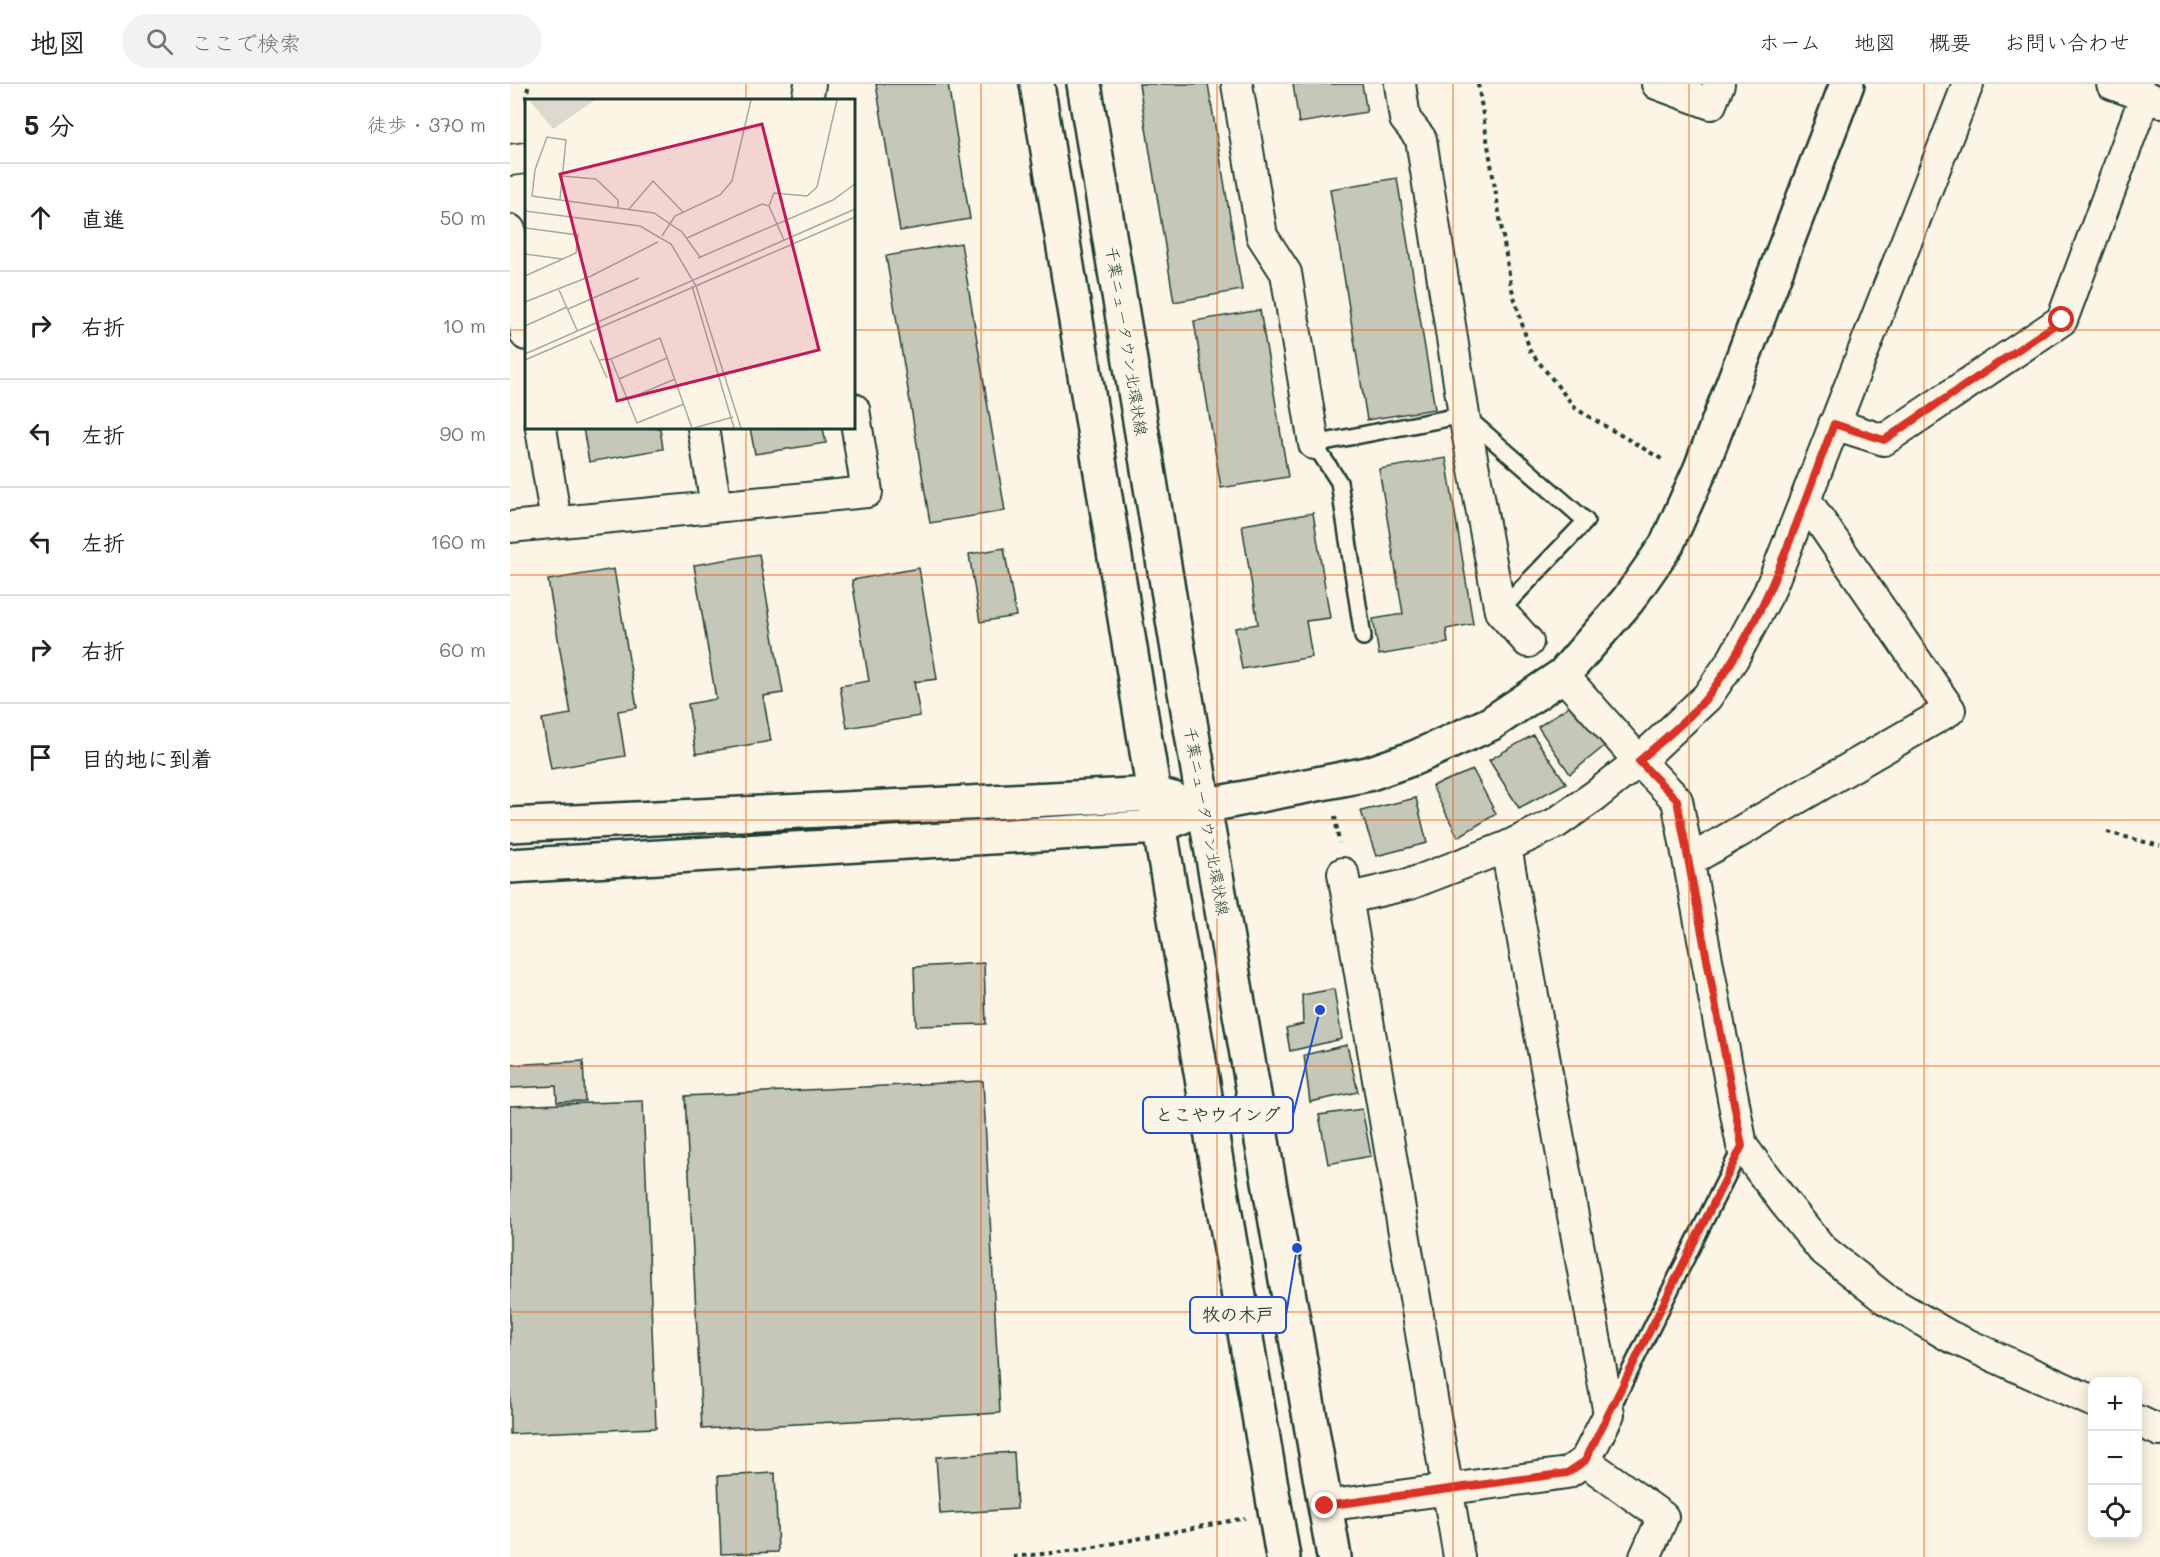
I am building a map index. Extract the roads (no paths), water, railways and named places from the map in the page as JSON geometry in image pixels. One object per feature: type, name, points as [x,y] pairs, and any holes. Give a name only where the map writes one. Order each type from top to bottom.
[{"type":"main road","points":[[1037,84],[1159,827],[1283,1557]]},
{"type":"main road","name":"千葉ニュータウン北環状線","points":[[1084,84],[1204,806],[1334,1557]]},
{"type":"main road","points":[[510,866],[1159,827],[1204,806],[1368,774],[1454,742],[1490,724],[1563,675],[1628,600],[1667,544],[1701,468],[1847,84]]},
{"type":"main road","points":[[510,825],[1154,794],[1204,806]]},
{"type":"street","points":[[807,99],[810,84]]},
{"type":"street","points":[[1237,84],[1262,236],[1286,273],[1314,444]]},
{"type":"street","points":[[1400,84],[1405,119],[1421,139],[1464,415],[1500,611],[1528,642]]},
{"type":"street","points":[[1657,84],[1711,104],[1719,84]]},
{"type":"street","points":[[1459,1557],[1346,886],[1410,884],[1506,847],[1556,823],[1639,761],[1707,698],[1733,659],[1769,592],[1968,84]]},
{"type":"street","points":[[1834,424],[1884,440],[2062,320],[2152,99],[2112,84]]},
{"type":"street","points":[[510,160],[525,158]]},
{"type":"street","points":[[510,230],[525,328]]},
{"type":"street","points":[[510,527],[867,492],[855,415]]},
{"type":"street","points":[[541,429],[556,522]]},
{"type":"street","points":[[703,429],[716,506]]},
{"type":"street","points":[[1689,861],[1950,710],[1805,499]]},
{"type":"street","points":[[1563,675],[1677,800],[1742,1146],[1822,1249],[1884,1298],[1949,1336],[2088,1399]]},
{"type":"street","points":[[1325,1506],[1567,1473],[1585,1461],[1609,1414],[1506,847]]},
{"type":"street","points":[[2142,1423],[2160,1431]]},
{"type":"street","points":[[1585,1461],[1663,1517],[1645,1557]]},
{"type":"lane","points":[[1363,637],[1339,482],[1314,444],[1464,415],[1586,520],[1500,611]]},
{"type":"lane","points":[[1609,1414],[1742,1146]]},
{"type":"place","name":"とこやウイング","points":[[1320,1010]]},
{"type":"place","name":"牧の木戸","points":[[1297,1248]]}]
